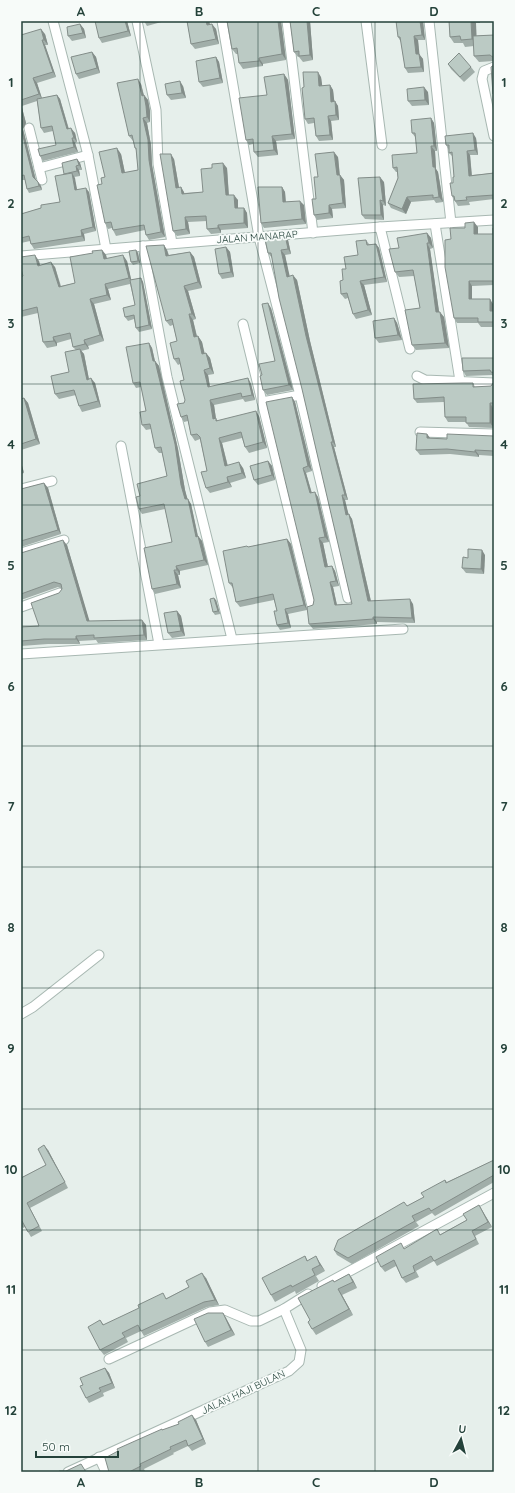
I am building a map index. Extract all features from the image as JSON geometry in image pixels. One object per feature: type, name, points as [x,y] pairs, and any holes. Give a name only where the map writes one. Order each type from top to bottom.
[{"type":"street","points":[[53,21],[88,155],[106,249]]},
{"type":"street","points":[[137,21],[156,110],[158,164],[172,243]]},
{"type":"street","points":[[222,21],[259,237],[300,395],[348,598]]},
{"type":"street","points":[[288,21],[313,233]]},
{"type":"street","points":[[366,21],[382,144]]},
{"type":"street","points":[[429,21],[452,223]]},
{"type":"street","points":[[494,67],[484,70],[482,78],[494,136]]},
{"type":"street","points":[[29,128],[42,180]]},
{"type":"street","points":[[39,168],[88,155]]},
{"type":"street","name":"JALAN MANARAP","points":[[21,256],[380,227],[494,220]]},
{"type":"street","points":[[435,224],[460,381]]},
{"type":"street","points":[[380,227],[410,349]]},
{"type":"street","points":[[142,246],[167,377],[232,639]]},
{"type":"street","points":[[243,324],[312,606]]},
{"type":"street","points":[[417,376],[425,380],[494,383]]},
{"type":"street","points":[[262,402],[300,395]]},
{"type":"street","points":[[420,432],[494,434]]},
{"type":"street","points":[[122,446],[159,644]]},
{"type":"street","points":[[21,489],[52,481]]},
{"type":"street","points":[[21,553],[64,540]]},
{"type":"street","points":[[21,607],[60,593]]},
{"type":"street","points":[[21,654],[403,629]]},
{"type":"street","points":[[21,1014],[33,1007],[99,955]]},
{"type":"street","points":[[109,1359],[210,1312],[225,1310],[251,1321],[259,1321],[284,1309],[304,1296],[494,1193]]},
{"type":"street","name":"JALAN HAJI BULAN","points":[[68,1472],[289,1371],[299,1362],[301,1350],[284,1309]]},
{"type":"street","points":[[99,1458],[106,1472]]},
{"type":"building","points":[[95,21],[125,21],[128,31],[99,38]]},
{"type":"building","points":[[187,21],[206,21],[207,25],[212,24],[216,39],[191,44]]},
{"type":"building","points":[[227,21],[278,21],[282,54],[259,58],[259,61],[239,63],[237,48],[232,49]]},
{"type":"building","points":[[290,21],[307,21],[310,55],[299,56],[299,51],[294,52]]},
{"type":"building","points":[[396,21],[420,21],[422,35],[414,36],[416,54],[419,54],[421,67],[405,68]]},
{"type":"building","points":[[449,21],[471,21],[472,39],[461,40],[460,36],[450,37]]},
{"type":"building","points":[[80,24],[83,33],[68,36],[67,27]]},
{"type":"building","points":[[41,29],[44,40],[42,40],[53,72],[33,78],[39,94],[21,100],[21,35]]},
{"type":"building","points":[[494,35],[494,58],[490,55],[474,56],[473,36]]},
{"type":"building","points":[[92,52],[97,68],[76,74],[71,57]]},
{"type":"building","points":[[459,53],[471,67],[460,77],[448,64]]},
{"type":"building","points":[[216,57],[220,78],[199,82],[196,61]]},
{"type":"building","points":[[494,65],[494,93],[493,94],[491,67]]},
{"type":"building","points":[[303,72],[318,72],[319,86],[330,85],[331,102],[335,101],[336,115],[328,116],[330,135],[316,136],[314,118],[305,119],[302,88],[304,87]]},
{"type":"building","points":[[284,74],[292,134],[272,136],[274,150],[254,152],[253,139],[246,140],[239,98],[267,95],[264,77]]},
{"type":"building","points":[[138,79],[142,96],[144,95],[146,106],[147,117],[143,118],[148,140],[149,160],[161,232],[146,235],[144,225],[113,230],[111,222],[105,223],[97,185],[102,184],[101,178],[105,177],[99,152],[117,148],[122,173],[138,170],[136,148],[132,135],[129,136],[117,83]]},
{"type":"building","points":[[180,81],[182,93],[167,95],[165,84]]},
{"type":"building","points":[[424,87],[425,100],[408,101],[407,89]]},
{"type":"building","points":[[57,95],[67,129],[71,128],[74,138],[72,138],[74,147],[40,156],[38,149],[56,145],[52,126],[41,128],[37,99]]},
{"type":"building","points":[[21,111],[23,119],[21,124]]},
{"type":"building","points":[[431,118],[434,146],[431,146],[433,167],[435,167],[439,197],[433,198],[433,195],[407,197],[402,209],[388,203],[398,178],[397,167],[393,168],[392,155],[417,153],[415,133],[412,133],[411,120]]},
{"type":"building","points":[[21,128],[33,177],[38,182],[39,186],[27,189],[24,175],[21,176]]},
{"type":"building","points":[[473,133],[475,150],[467,151],[469,176],[494,173],[494,195],[466,197],[467,200],[455,201],[454,196],[452,196],[450,183],[453,183],[454,177],[452,152],[449,153],[449,145],[446,145],[445,136]]},
{"type":"building","points":[[334,152],[337,175],[340,175],[343,203],[329,205],[329,213],[314,215],[312,199],[316,199],[314,177],[318,177],[315,154]]},
{"type":"building","points":[[160,154],[171,154],[176,188],[181,187],[182,194],[203,192],[201,169],[212,168],[212,164],[223,163],[226,195],[234,195],[235,208],[244,208],[244,223],[218,225],[218,228],[207,229],[206,216],[185,217],[186,229],[173,231]]},
{"type":"building","points":[[77,159],[79,165],[76,166],[77,171],[64,174],[62,163]]},
{"type":"building","points":[[72,173],[75,190],[86,188],[93,227],[81,230],[82,236],[31,244],[29,236],[21,238],[21,214],[41,208],[41,205],[60,202],[55,176]]},
{"type":"building","points":[[380,177],[383,201],[380,200],[381,215],[362,215],[358,178]]},
{"type":"building","points":[[258,187],[282,187],[283,202],[300,201],[302,219],[261,223]]},
{"type":"building","points":[[474,222],[474,234],[493,234],[494,228],[494,281],[469,281],[469,299],[490,299],[490,311],[494,311],[494,322],[478,322],[478,318],[454,318],[445,267],[445,240],[451,239],[450,228],[465,228],[465,223]]},
{"type":"building","points":[[427,233],[436,312],[440,312],[445,343],[412,345],[405,310],[420,308],[413,270],[395,272],[389,249],[399,248],[397,238]]},
{"type":"building","points":[[285,235],[288,249],[281,250],[287,277],[293,275],[306,336],[333,442],[331,442],[345,495],[342,495],[346,515],[349,514],[368,601],[410,599],[412,618],[373,617],[373,619],[309,624],[307,607],[313,605],[314,600],[266,402],[292,397],[308,466],[303,468],[310,493],[315,492],[325,537],[319,538],[325,567],[332,566],[336,581],[330,582],[335,605],[352,604],[302,389],[279,298],[271,253],[268,253],[265,239]]},
{"type":"building","points":[[366,240],[367,245],[376,244],[384,277],[360,281],[368,310],[353,314],[347,293],[341,294],[340,281],[343,280],[342,269],[346,269],[344,257],[358,255],[356,241]]},
{"type":"building","points":[[164,245],[166,256],[190,252],[198,282],[184,286],[192,314],[189,314],[194,337],[198,336],[202,354],[206,353],[210,368],[204,370],[208,387],[248,378],[252,395],[242,397],[241,393],[210,400],[213,419],[216,418],[216,421],[256,411],[263,442],[245,447],[241,432],[219,438],[225,466],[239,462],[242,473],[227,477],[228,482],[206,488],[201,472],[207,471],[200,437],[197,434],[191,435],[187,415],[181,417],[177,404],[184,403],[185,400],[180,381],[184,380],[179,358],[174,359],[170,343],[177,341],[172,319],[166,321],[146,246]]},
{"type":"building","points":[[226,247],[231,272],[219,274],[215,249]]},
{"type":"building","points":[[102,250],[104,259],[123,255],[129,278],[105,284],[107,295],[90,299],[100,335],[84,340],[85,344],[73,347],[70,333],[53,337],[54,341],[43,342],[37,307],[21,311],[21,277],[23,276],[21,269],[21,257],[35,255],[38,266],[51,262],[59,287],[75,283],[70,257]]},
{"type":"building","points":[[136,250],[138,261],[131,262],[129,251]]},
{"type":"building","points":[[141,278],[149,325],[136,328],[134,315],[125,317],[123,308],[135,305],[130,280]]},
{"type":"building","points":[[268,303],[289,385],[263,390],[260,376],[262,375],[259,364],[275,361],[262,304]]},
{"type":"building","points":[[394,318],[398,335],[375,338],[373,321]]},
{"type":"building","points":[[149,343],[153,361],[155,361],[175,444],[181,485],[185,499],[188,499],[196,537],[198,536],[204,560],[176,566],[177,570],[174,570],[177,584],[152,589],[144,548],[172,542],[164,504],[139,509],[136,497],[140,496],[137,484],[167,476],[161,447],[155,448],[150,424],[142,425],[140,412],[146,411],[140,382],[133,383],[126,347]]},
{"type":"building","points":[[80,349],[87,380],[91,378],[98,401],[79,406],[74,390],[55,394],[51,376],[69,372],[65,352]]},
{"type":"building","points":[[462,358],[494,358],[494,373],[490,370],[463,371]]},
{"type":"building","points":[[494,382],[494,403],[490,403],[490,423],[466,423],[466,417],[445,417],[444,397],[414,399],[413,384],[473,383],[473,387],[491,386]]},
{"type":"building","points":[[24,398],[36,439],[21,444],[21,399]]},
{"type":"building","points":[[417,433],[427,434],[427,438],[447,439],[447,434],[494,436],[494,451],[475,450],[475,452],[447,449],[416,450]]},
{"type":"building","points":[[268,461],[272,475],[254,480],[250,466]]},
{"type":"building","points":[[44,483],[58,530],[21,541],[21,489]]},
{"type":"building","points":[[287,539],[304,605],[285,609],[288,623],[277,625],[274,611],[277,611],[273,594],[236,602],[232,583],[229,583],[223,551]]},
{"type":"building","points":[[63,540],[87,621],[142,620],[144,635],[94,638],[94,635],[76,636],[76,639],[21,641],[21,627],[39,626],[31,603],[59,593],[62,589],[61,584],[54,582],[21,594],[21,553]]},
{"type":"building","points":[[468,549],[482,550],[481,569],[462,568],[463,557],[468,558]]},
{"type":"building","points":[[214,598],[218,611],[213,612],[210,599]]},
{"type":"building","points":[[177,611],[181,631],[168,633],[164,613]]},
{"type":"building","points":[[44,1145],[65,1182],[27,1203],[39,1226],[28,1232],[22,1221],[21,1222],[21,1178],[46,1165],[38,1149]]},
{"type":"building","points":[[494,1160],[494,1175],[431,1211],[429,1208],[412,1216],[415,1221],[348,1258],[334,1250],[338,1240],[404,1202],[407,1206],[424,1197],[421,1193],[445,1180],[446,1183]]},
{"type":"building","points":[[479,1205],[488,1222],[472,1231],[476,1239],[434,1261],[431,1256],[413,1266],[415,1272],[402,1278],[394,1260],[381,1267],[376,1257],[401,1243],[404,1249],[437,1229],[440,1235],[467,1220],[463,1214]]},
{"type":"building","points":[[305,1256],[307,1261],[316,1256],[320,1265],[312,1269],[315,1275],[292,1287],[291,1285],[271,1295],[262,1278]]},
{"type":"building","points":[[202,1273],[215,1300],[204,1302],[141,1331],[138,1325],[122,1333],[125,1337],[100,1350],[88,1327],[100,1320],[103,1325],[139,1308],[138,1305],[163,1293],[166,1299],[189,1287],[186,1281]]},
{"type":"building","points":[[349,1274],[353,1282],[338,1289],[349,1309],[312,1329],[308,1322],[310,1320],[298,1298],[333,1280],[334,1282]]},
{"type":"building","points":[[208,1313],[223,1313],[231,1330],[205,1342],[194,1319]]},
{"type":"building","points":[[105,1368],[112,1383],[99,1388],[101,1391],[86,1398],[80,1386],[83,1385],[80,1378]]},
{"type":"building","points":[[192,1415],[203,1439],[188,1446],[186,1440],[170,1447],[171,1449],[140,1464],[141,1466],[129,1472],[109,1472],[105,1458],[118,1451],[117,1449],[162,1429],[179,1424],[178,1422]]},
{"type":"building","points":[[81,1464],[86,1472],[59,1472],[66,1471]]}]
